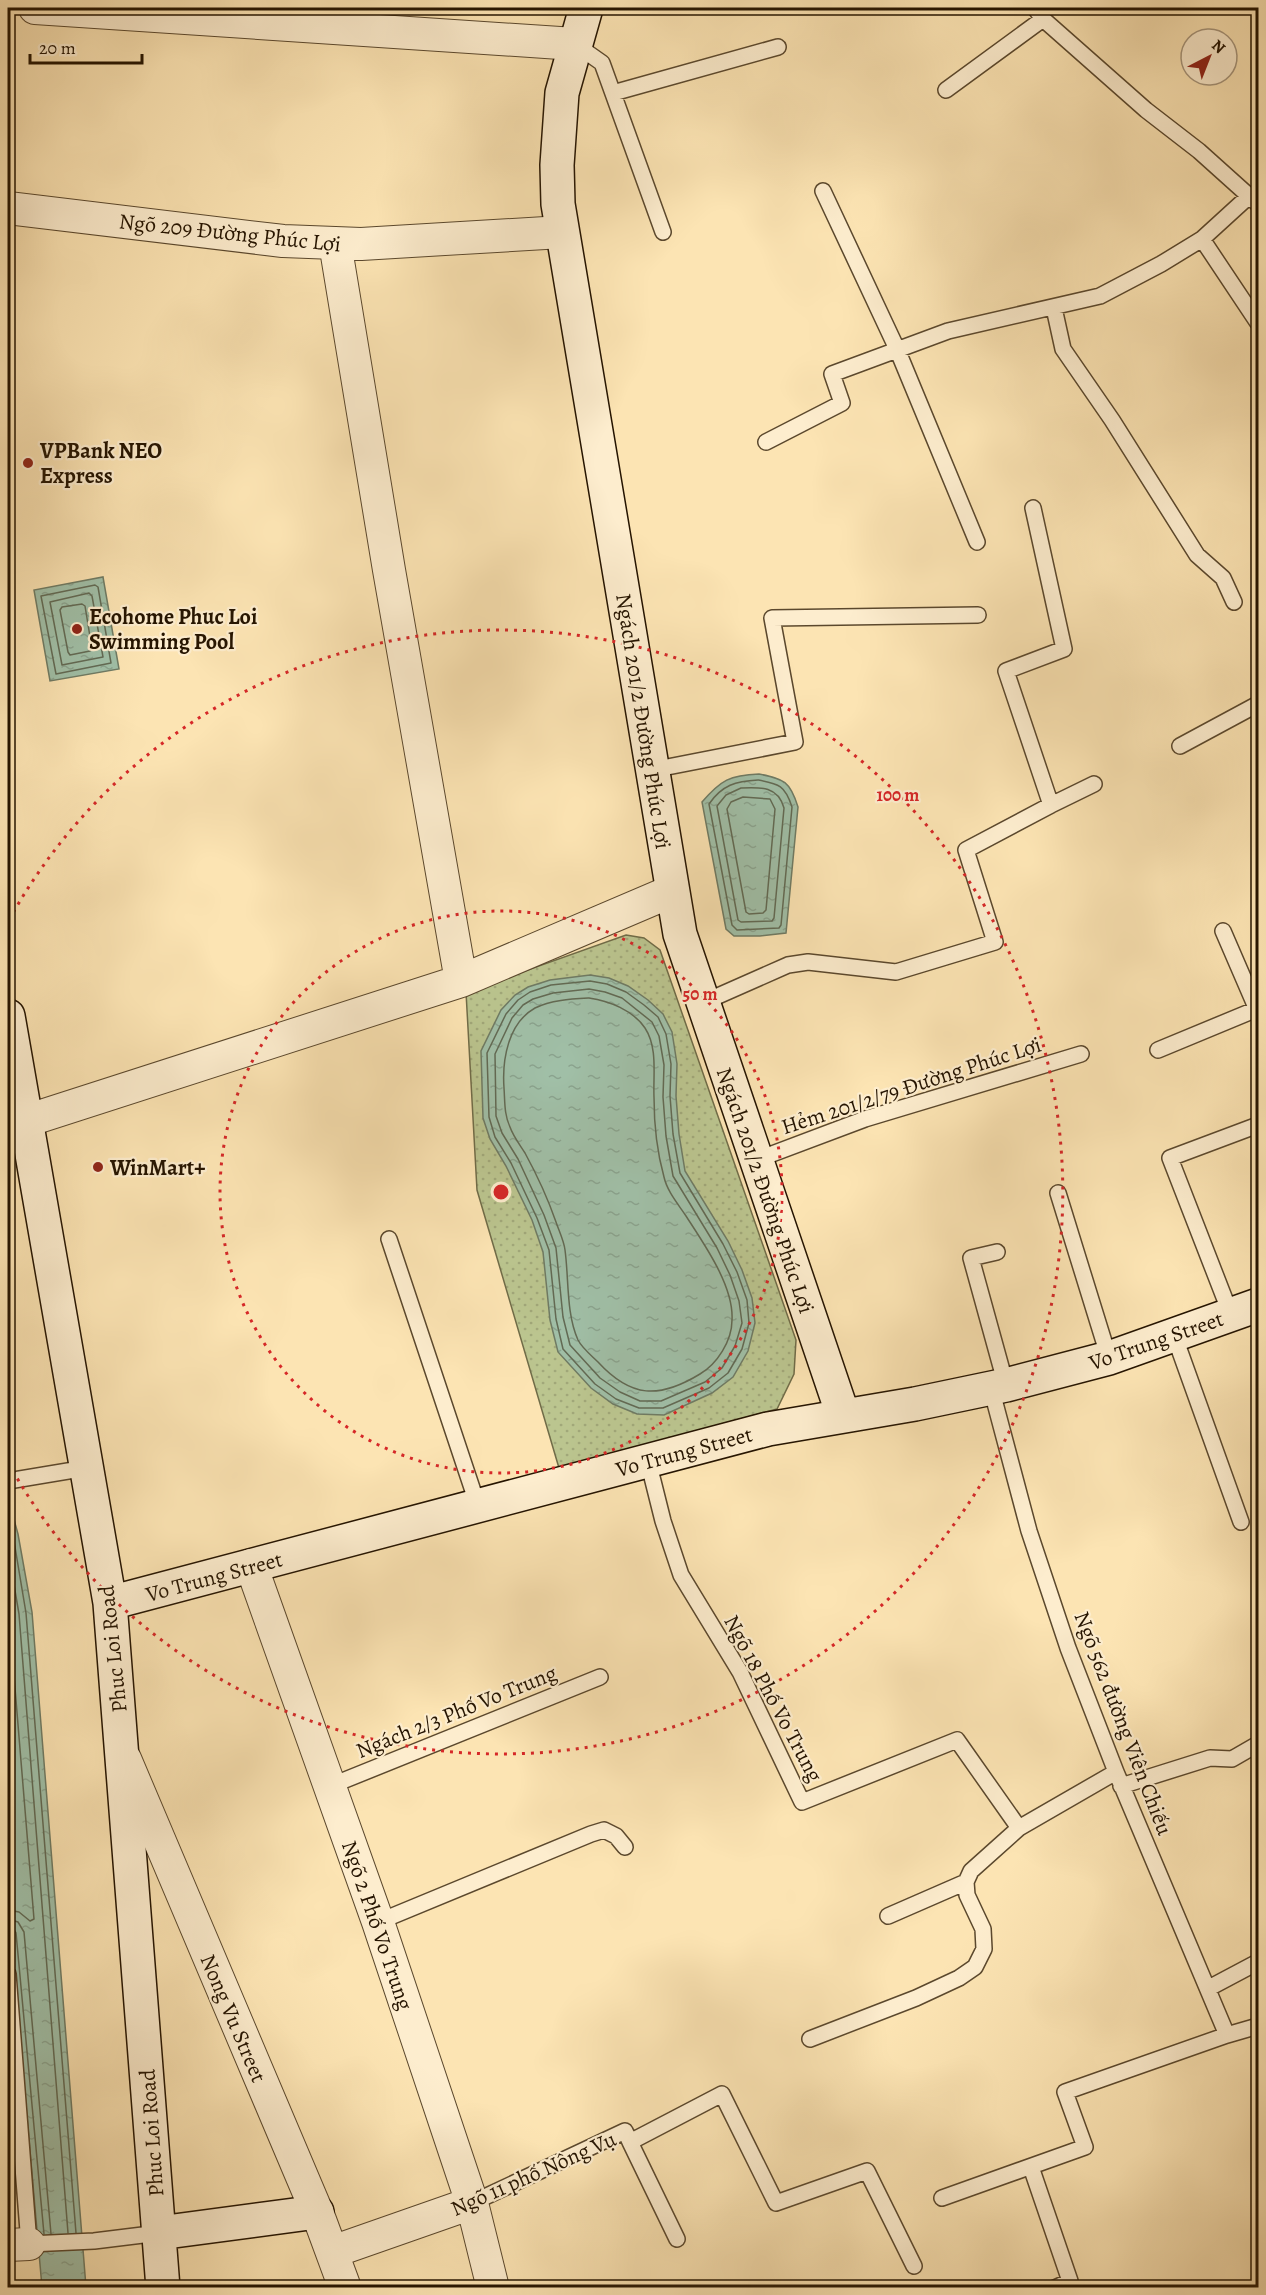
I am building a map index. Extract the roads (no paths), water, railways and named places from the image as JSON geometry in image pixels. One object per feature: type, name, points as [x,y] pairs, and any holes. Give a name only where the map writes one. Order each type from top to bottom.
[{"type":"street","points":[[35,8],[575,44]]},
{"type":"street","name":"Ngách 201/2 Đường Phúc Lợi","points":[[586,8],[562,93],[559,115],[557,165],[562,232],[672,891],[680,934],[702,1003],[843,1415]]},
{"type":"street","name":"Ngõ 209 Đường Phúc Lợi","points":[[8,208],[284,241],[361,244],[562,232]]},
{"type":"street","points":[[335,243],[391,582],[461,981]]},
{"type":"street","points":[[26,1120],[461,981],[672,891]]},
{"type":"street","name":"Phuc Loi Road","points":[[8,1016],[110,1603],[163,2288]]},
{"type":"street","name":"Vo Trung Street","points":[[110,1603],[768,1429],[915,1404],[999,1386],[1109,1358],[1245,1310]]},
{"type":"street","name":"Ngõ 2 Phố Vo Trung","points":[[251,1565],[378,1922],[472,2203],[494,2288]]},
{"type":"street","name":"Nong Vu Street","points":[[121,1750],[317,2212],[345,2288]]},
{"type":"street","name":"Ngõ 11 phố Nông Vụ","points":[[332,2252],[472,2203]]},
{"type":"street","points":[[159,2233],[317,2212]]},
{"type":"lane","points":[[766,442],[842,403],[832,374],[948,331],[1100,296],[1161,264],[1202,239],[1253,200],[1199,151],[1146,110],[1039,14],[946,90]]},
{"type":"lane","points":[[575,44],[602,63],[663,232]]},
{"type":"lane","points":[[613,93],[778,47]]},
{"type":"lane","points":[[823,191],[897,350],[977,542]]},
{"type":"lane","points":[[1202,239],[1258,323]]},
{"type":"lane","points":[[1054,308],[1063,349],[1112,420],[1197,555],[1223,578],[1234,602]]},
{"type":"lane","points":[[1033,508],[1064,649],[1006,671],[1051,805]]},
{"type":"lane","points":[[652,770],[795,742],[772,618],[978,615]]},
{"type":"lane","points":[[1180,746],[1258,704]]},
{"type":"lane","points":[[702,1003],[788,965],[808,962],[896,972],[995,942],[966,850],[1094,784]]},
{"type":"lane","points":[[1158,1050],[1258,1011],[1223,931]]},
{"type":"lane","name":"Hẻm 201/2/79 Đường Phúc Lợi","points":[[756,1160],[865,1119],[1082,1054]]},
{"type":"lane","points":[[1245,1310],[1170,1158],[1258,1125]]},
{"type":"lane","points":[[1058,1193],[1109,1358]]},
{"type":"lane","points":[[389,1239],[478,1506]]},
{"type":"lane","name":"Ngõ 562 đường Viên Chiếu","points":[[998,1251],[971,1258],[1029,1531],[1068,1648],[1118,1779],[1209,1988],[1227,2035]]},
{"type":"lane","points":[[1174,1335],[1241,1522]]},
{"type":"lane","name":"Ngõ 18 Phố Vo Trung","points":[[648,1461],[663,1521],[681,1575],[740,1672],[802,1802],[957,1740],[1019,1828]]},
{"type":"lane","points":[[13,1480],[86,1468]]},
{"type":"lane","name":"Ngách 2/3 Phố Vo Trung","points":[[330,1786],[600,1677]]},
{"type":"lane","points":[[810,2039],[916,1998],[958,1978],[975,1967],[984,1949],[983,1929],[967,1895],[966,1882],[971,1871],[1019,1828],[1118,1779],[1210,1758],[1232,1759],[1258,1744]]},
{"type":"lane","points":[[378,1922],[591,1834],[604,1830],[616,1836],[625,1846]]},
{"type":"lane","points":[[888,1916],[966,1882]]},
{"type":"lane","points":[[1209,1988],[1258,1962]]},
{"type":"lane","points":[[8,1974],[18,2245],[94,2241],[159,2233]]},
{"type":"lane","points":[[942,2198],[1085,2147],[1065,2092],[1258,2026]]},
{"type":"lane","name":"Ngõ 11 phố Nông Vụ","points":[[472,2203],[625,2132],[630,2142],[722,2094],[776,2203],[867,2171],[914,2266]]},
{"type":"lane","points":[[630,2142],[678,2239]]},
{"type":"lane","points":[[1030,2166],[1070,2281],[1055,2288]]},
{"type":"water","points":[[103,577],[119,669],[50,681],[34,590]]},
{"type":"water","points":[[759,774],[780,780],[789,786],[798,807],[786,933],[734,936],[726,929],[702,802],[715,788],[733,777]]},
{"type":"water","points":[[590,975],[609,978],[628,986],[663,1014],[672,1032],[677,1064],[676,1096],[685,1171],[728,1241],[752,1298],[755,1323],[748,1351],[733,1377],[712,1393],[664,1415],[637,1414],[613,1404],[591,1388],[558,1352],[550,1320],[543,1252],[532,1220],[490,1139],[483,1118],[481,1051],[501,1010],[515,995],[528,987],[550,980]]},
{"type":"water","points":[[8,1498],[18,1534],[32,1612],[86,2287],[42,2287],[8,1901]]},
{"type":"water","points":[[8,2056],[17,2162],[8,2169]]},
{"type":"place","name":"VPBank NEO Express","points":[[28,463]]},
{"type":"place","name":"Ecohome Phuc Loi Swimming Pool","points":[[77,629]]},
{"type":"place","name":"WinMart+","points":[[98,1167]]}]
